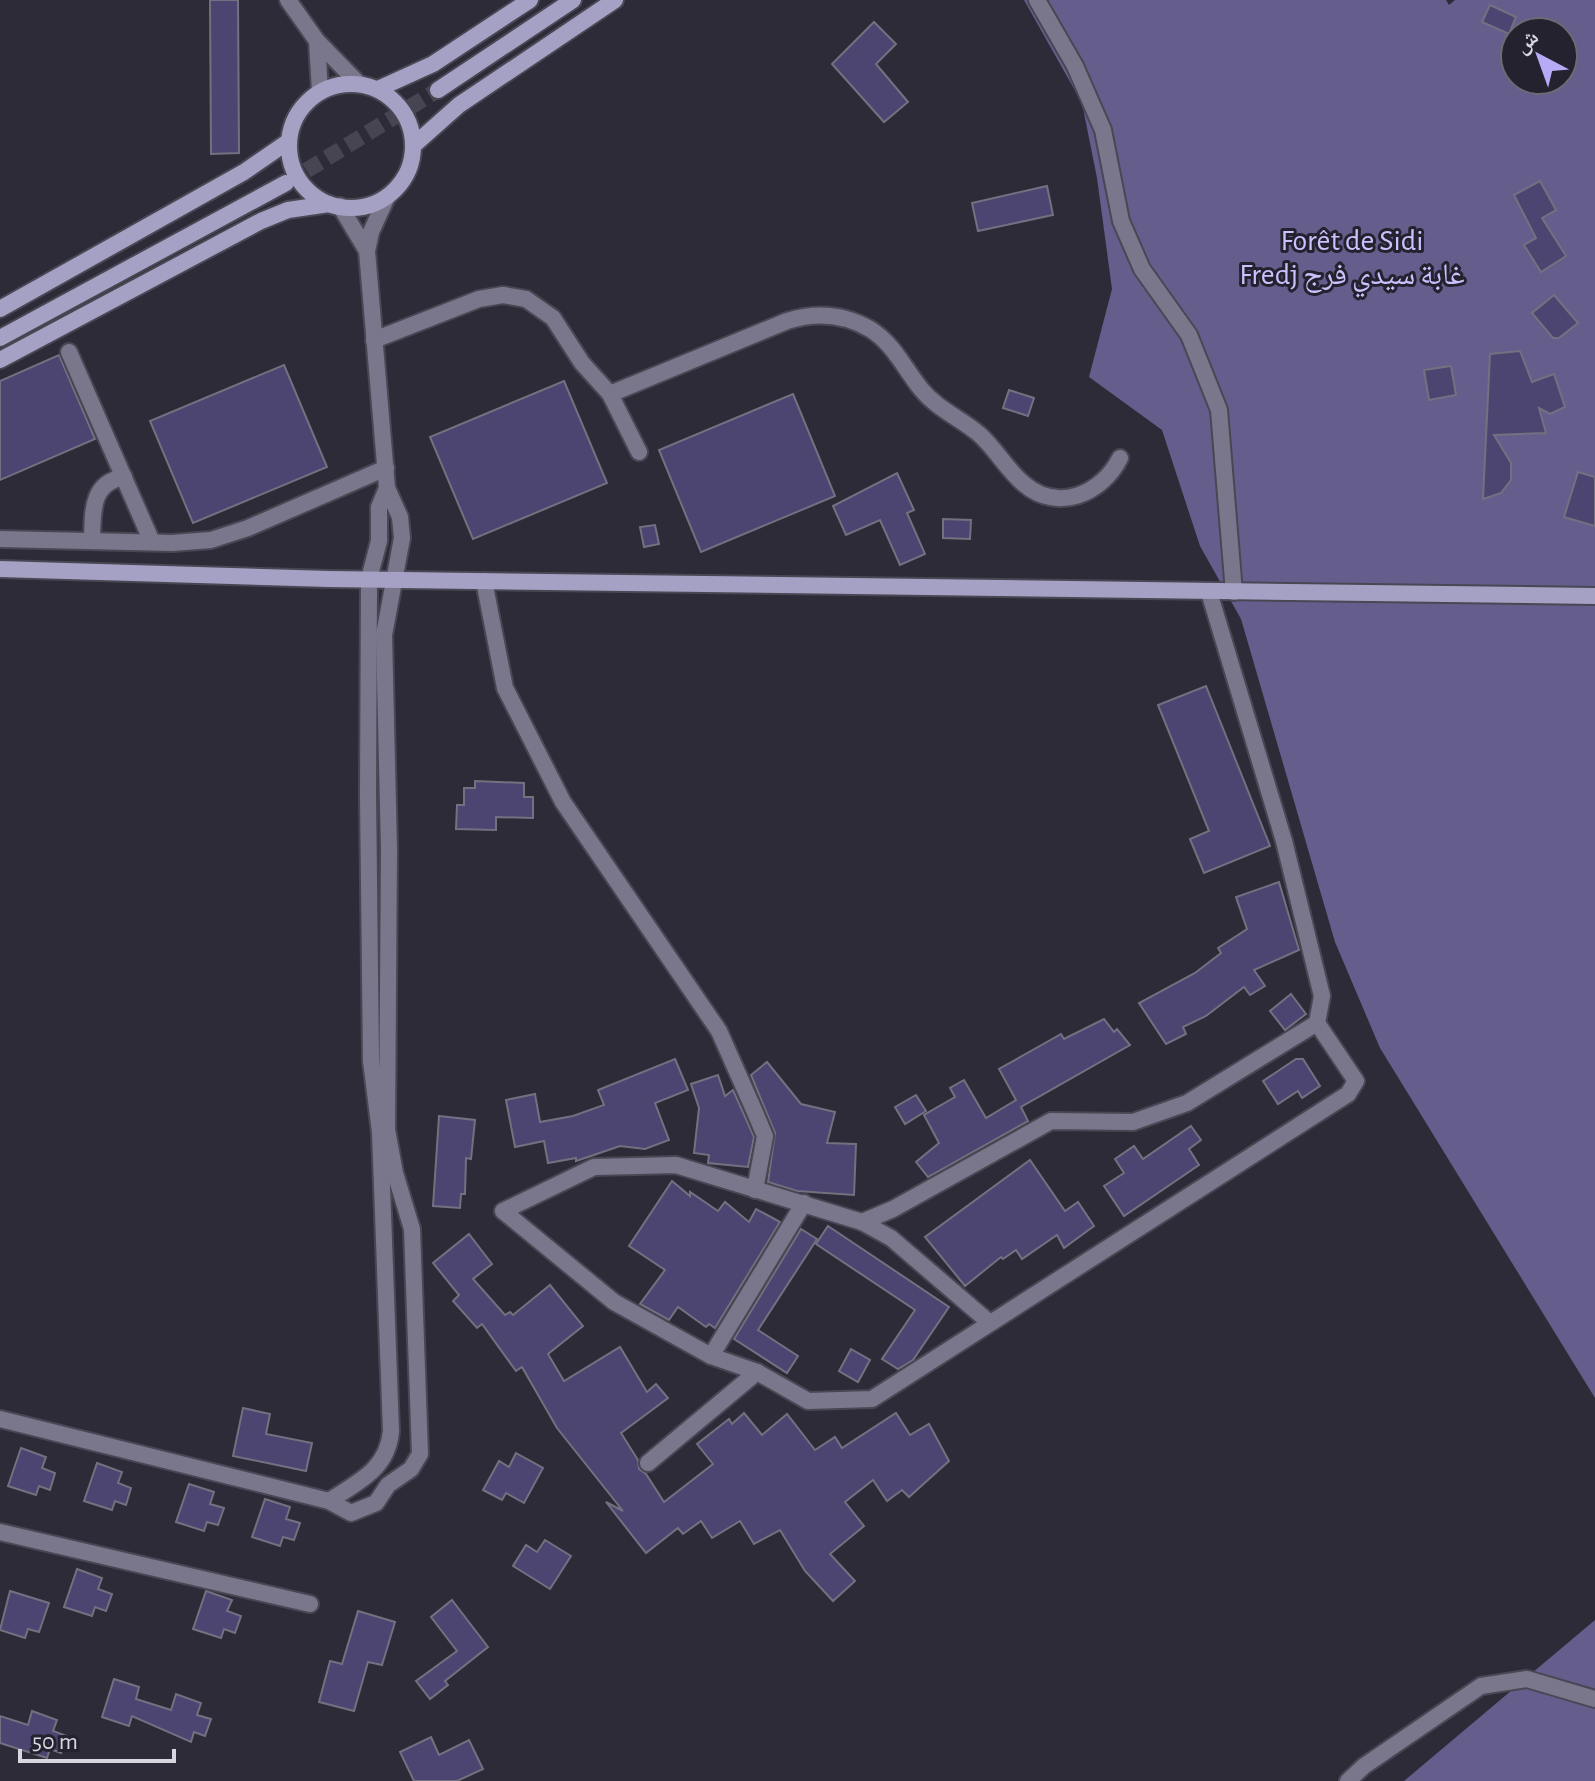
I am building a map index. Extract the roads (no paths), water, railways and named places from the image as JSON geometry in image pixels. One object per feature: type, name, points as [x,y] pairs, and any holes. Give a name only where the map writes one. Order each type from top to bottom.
[{"type":"main road","points":[[378,89],[433,64],[530,0]]},
{"type":"main road","points":[[438,90],[573,0]]},
{"type":"main road","points":[[414,145],[451,110],[615,0]]},
{"type":"main road","points":[[0,360],[261,221],[288,210],[369,205],[387,197],[401,183],[411,165],[414,145],[404,112],[378,89],[359,84],[339,85],[320,92],[305,104],[294,121],[289,141],[291,161],[299,179],[312,194],[335,205]]},
{"type":"main road","points":[[0,309],[244,172],[289,141]]},
{"type":"main road","points":[[0,338],[286,183]]},
{"type":"main road","points":[[0,569],[395,580],[1595,596]]},
{"type":"street","points":[[288,0],[317,41],[359,84]]},
{"type":"street","points":[[1037,0],[1075,66],[1103,130],[1121,221],[1142,269],[1189,335],[1219,410],[1234,592]]},
{"type":"street","points":[[317,41],[320,92]]},
{"type":"street","points":[[329,1501],[382,1463],[391,1431],[380,1132],[371,1061],[368,847],[369,579],[379,541],[379,507],[387,488],[367,251],[371,232],[387,197]]},
{"type":"street","points":[[335,205],[367,251]]},
{"type":"street","points":[[374,340],[479,299],[515,296],[537,304],[553,318],[582,363],[610,394],[639,452]]},
{"type":"street","points":[[610,394],[787,321],[808,316],[834,316],[858,323],[880,336],[931,399],[978,433],[1030,489],[1063,499],[1086,494],[1107,479],[1120,458]]},
{"type":"street","points":[[69,352],[152,542]]},
{"type":"street","points":[[0,539],[191,543],[230,535],[386,468]]},
{"type":"street","points":[[92,541],[96,497],[110,481],[124,477]]},
{"type":"street","points":[[0,1419],[329,1501],[343,1511],[369,1509],[388,1485],[411,1469],[422,1445],[412,1229],[395,1173],[387,1130],[389,849],[384,635],[402,527],[397,506],[387,488]]},
{"type":"street","points":[[484,581],[505,688],[563,802],[719,1031],[765,1136],[755,1190]]},
{"type":"street","points":[[990,1323],[891,1238],[862,1222],[676,1165],[594,1167],[503,1211],[614,1302],[711,1356],[757,1372],[808,1401],[872,1399],[1348,1094],[1356,1081],[1317,1023],[1322,996],[1299,903],[1209,592]]},
{"type":"street","points":[[368,795],[388,796]]},
{"type":"street","points":[[368,847],[389,849]]},
{"type":"street","points":[[862,1222],[893,1209],[1051,1121],[1133,1122],[1187,1103],[1317,1023]]},
{"type":"street","points":[[711,1356],[804,1203]]},
{"type":"street","points":[[648,1463],[757,1372]]},
{"type":"street","points":[[0,1532],[310,1604]]},
{"type":"street","points":[[1348,1781],[1364,1766],[1481,1686],[1527,1679],[1595,1699]]},
{"type":"tunnel","points":[[286,183],[438,90]]},
{"type":"park label","name":"Forêt de Sidi Fredj غابة سيدي فرج","points":[[1352,258]]}]
